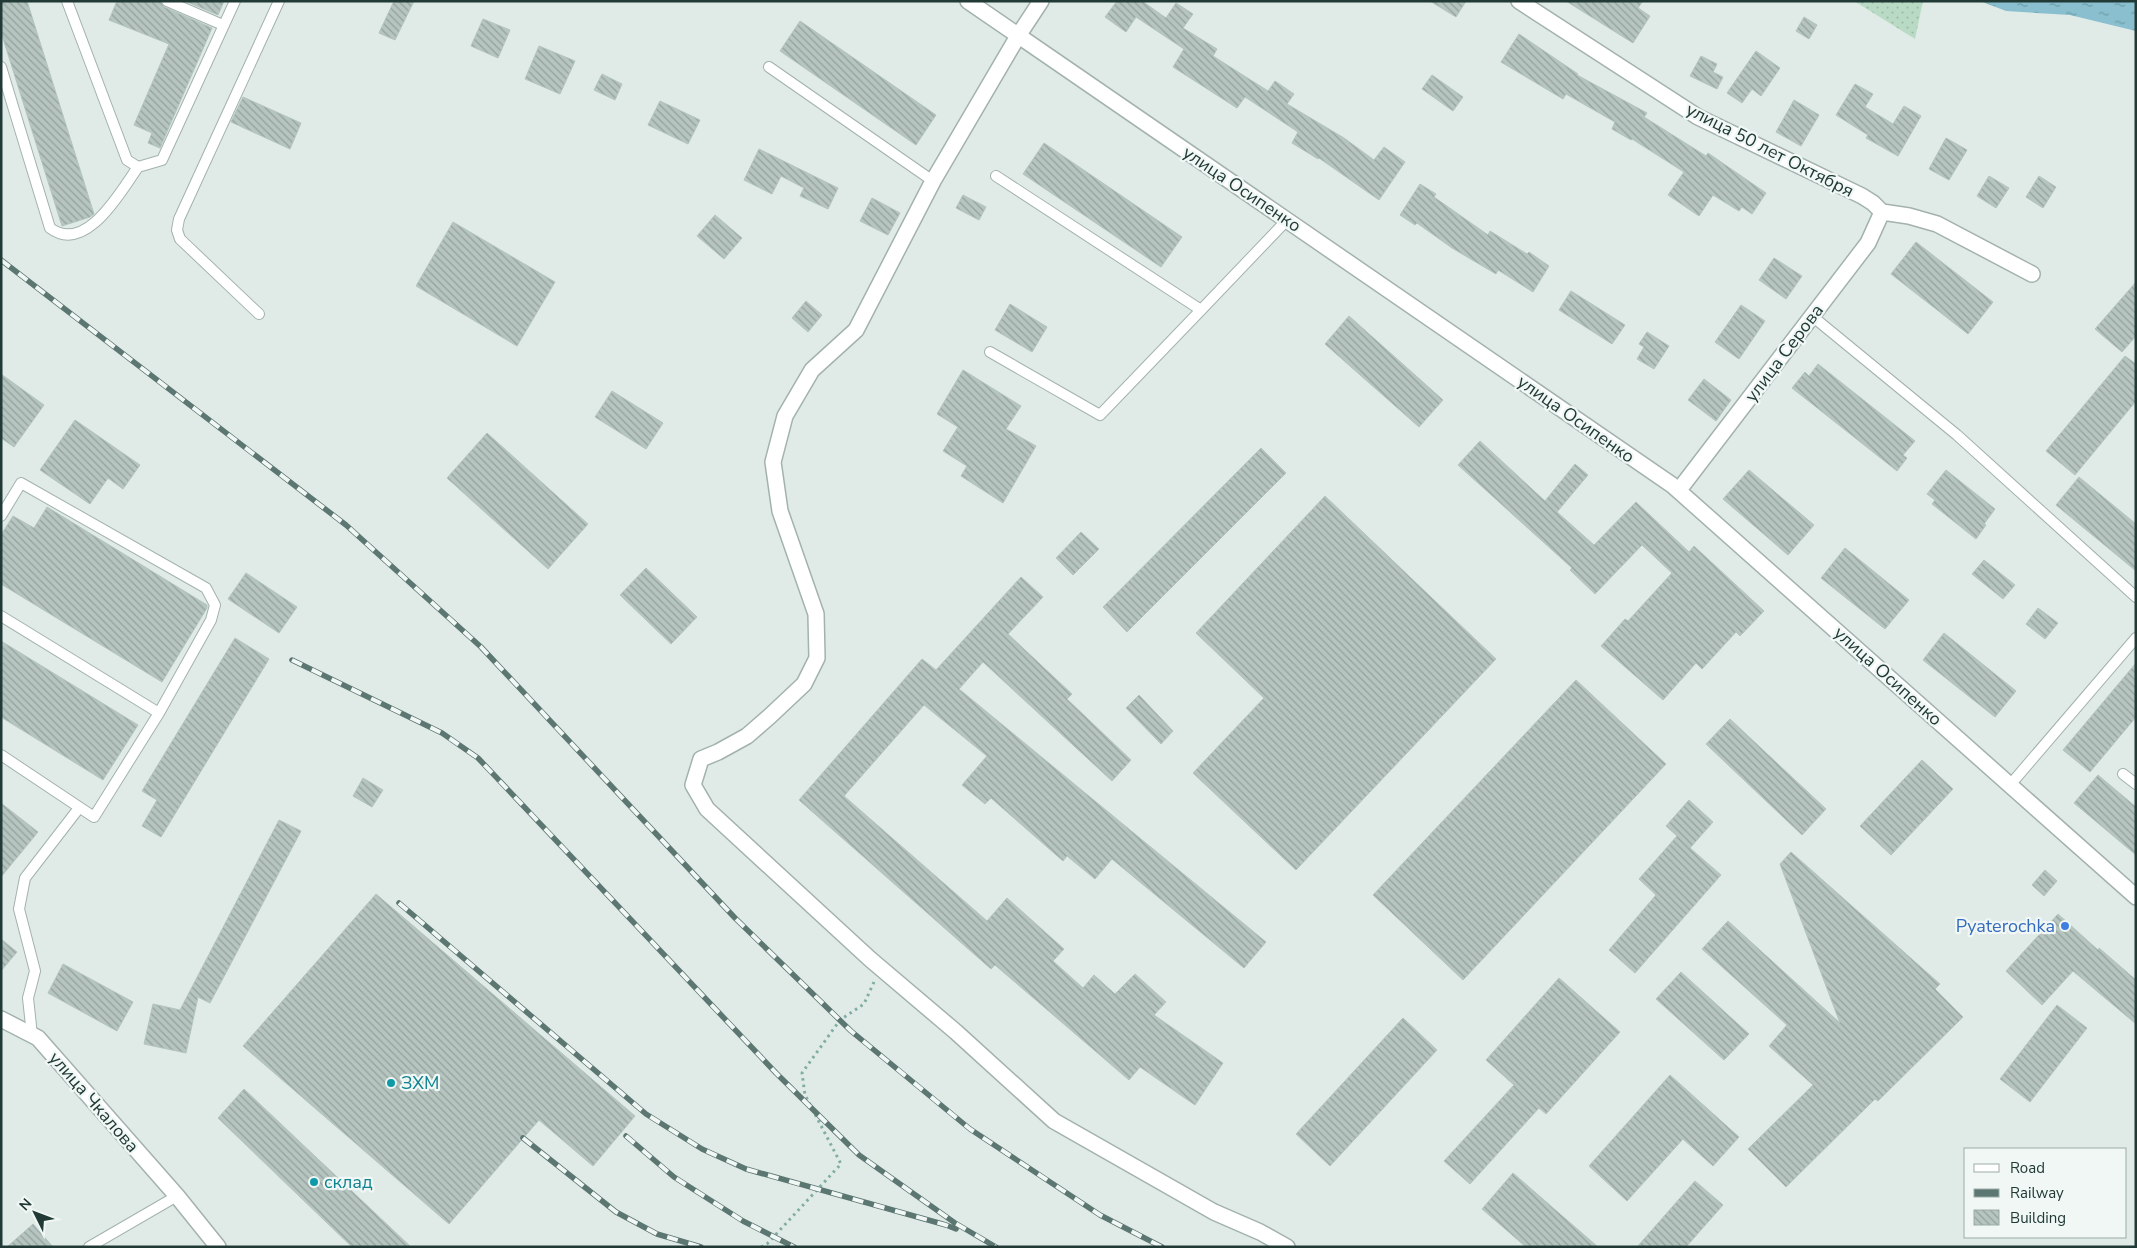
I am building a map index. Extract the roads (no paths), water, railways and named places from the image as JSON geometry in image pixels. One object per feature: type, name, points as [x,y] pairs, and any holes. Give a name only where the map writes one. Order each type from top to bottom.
[{"type":"street","name":"улица Осипенко","points":[[968,1],[1679,490],[2136,897]]},
{"type":"street","points":[[1041,1],[1018,36],[933,181],[856,330],[812,370],[785,416],[773,462],[780,511],[816,614],[817,658],[804,684],[747,736],[701,759],[693,785],[706,809],[881,968],[956,1032],[1054,1121],[1214,1212],[1260,1232],[1287,1247]]},
{"type":"street","name":"улица 50 лет Октября","points":[[1519,1],[1698,117],[1862,196],[1882,212]]},
{"type":"street","points":[[1882,212],[1909,216],[1937,224],[1992,251],[2032,274]]},
{"type":"street","name":"улица Серова","points":[[1679,490],[1868,244],[1882,212]]},
{"type":"street","name":"улица Чкалова","points":[[1,1019],[38,1038],[177,1196],[218,1247]]},
{"type":"lane","points":[[67,1],[127,160],[138,167]]},
{"type":"lane","points":[[167,1],[224,25]]},
{"type":"lane","points":[[1,67],[50,228],[57,233],[74,234],[94,225],[108,210],[138,167],[162,160],[234,1]]},
{"type":"lane","points":[[259,314],[180,239],[178,230],[179,219],[279,1]]},
{"type":"lane","points":[[769,67],[933,181]]},
{"type":"lane","points":[[996,176],[1201,310]]},
{"type":"lane","points":[[990,352],[1100,415],[1287,220]]},
{"type":"lane","points":[[1812,316],[1957,435],[2136,597]]},
{"type":"lane","points":[[1,516],[21,483],[206,588],[215,605],[211,620],[159,713],[94,817],[1,756]]},
{"type":"lane","points":[[1,616],[159,713]]},
{"type":"lane","points":[[2010,785],[2136,638]]},
{"type":"lane","points":[[2124,774],[2136,784]]},
{"type":"lane","points":[[32,1035],[28,998],[35,971],[19,909],[25,878],[79,808]]},
{"type":"lane","points":[[89,1247],[177,1196]]},
{"type":"water","points":[[1980,1],[2136,1],[2136,31],[2070,15],[2006,11]]},
{"type":"railway","points":[[1,260],[346,525],[481,647],[735,918],[851,1031],[970,1129],[1100,1215],[1162,1247]]},
{"type":"railway","points":[[292,660],[442,733],[478,758],[776,1073],[859,1155],[955,1223],[996,1247]]},
{"type":"railway","points":[[399,903],[646,1114],[702,1149],[746,1169],[956,1229]]},
{"type":"railway","points":[[626,1136],[674,1177],[743,1221],[794,1247]]},
{"type":"railway","points":[[523,1138],[616,1212],[657,1234],[701,1247]]},
{"type":"place","name":"Pyaterochka","points":[[2065,926]]},
{"type":"place","name":"ЗХМ","points":[[391,1083]]},
{"type":"place","name":"склад","points":[[314,1182]]}]
